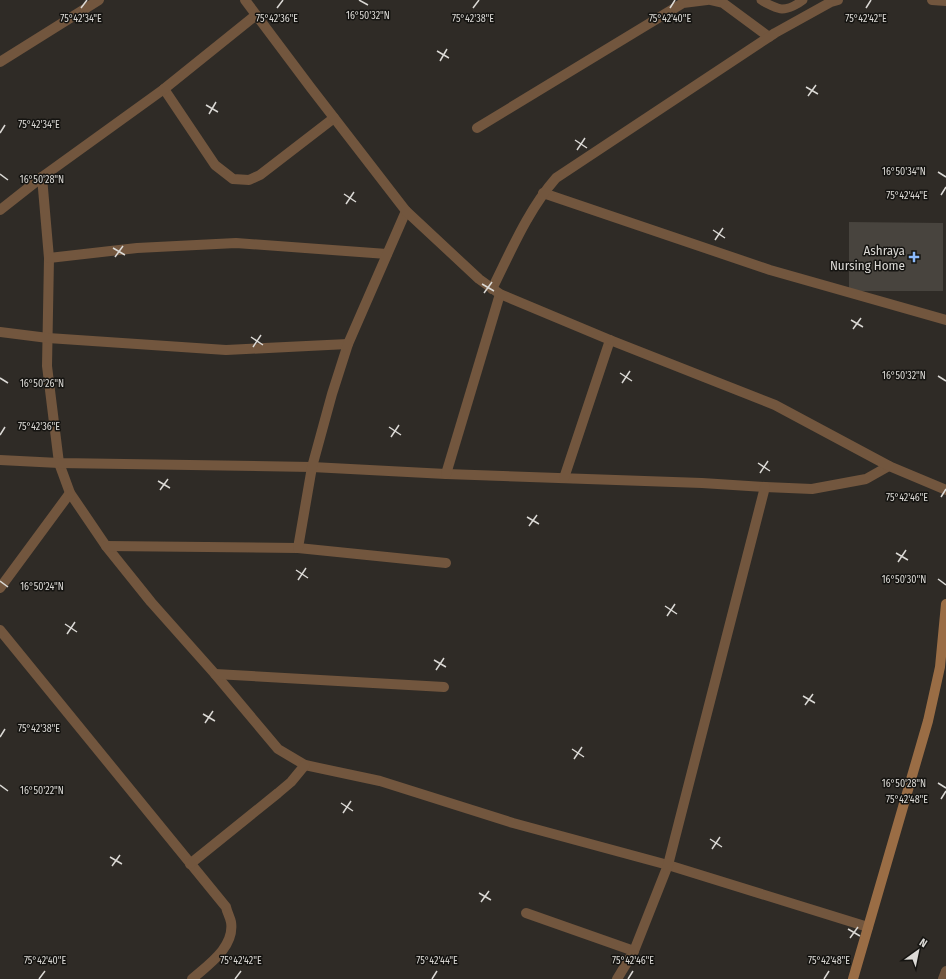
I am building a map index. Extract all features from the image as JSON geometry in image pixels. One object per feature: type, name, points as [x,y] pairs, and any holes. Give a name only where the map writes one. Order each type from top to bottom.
[{"type":"main road","points":[[853,979],[943,669],[946,604]]},
{"type":"street","points":[[0,62],[99,0]]},
{"type":"street","points":[[245,0],[406,211],[479,279],[496,292],[610,340],[775,405],[888,466],[946,490]]},
{"type":"street","points":[[477,128],[683,3],[707,0]]},
{"type":"street","points":[[710,0],[723,3],[769,37]]},
{"type":"street","points":[[446,474],[496,292],[523,228],[543,193],[556,178],[574,165],[769,37],[831,2],[838,0]]},
{"type":"street","points":[[932,0],[946,1]]},
{"type":"street","points":[[2,204],[164,89],[256,15]]},
{"type":"street","points":[[164,89],[215,165],[233,179],[249,180],[260,175],[334,118]]},
{"type":"street","points":[[42,177],[49,258],[47,366],[59,463],[70,493],[106,546],[151,602],[215,674],[278,749],[305,765],[380,781],[514,823],[668,865],[868,926]]},
{"type":"street","points":[[543,193],[770,270],[946,320]]},
{"type":"street","points":[[298,548],[312,467],[348,344],[406,211]]},
{"type":"street","points":[[49,258],[137,248],[236,243],[387,254]]},
{"type":"street","points":[[0,332],[48,338],[226,350],[348,344]]},
{"type":"street","points":[[564,478],[610,340]]},
{"type":"street","points":[[0,460],[59,463],[312,467],[446,474],[702,483],[765,488],[812,488],[866,479],[888,466]]},
{"type":"street","points":[[617,979],[634,951],[668,865],[765,488]]},
{"type":"street","points":[[0,588],[70,493]]},
{"type":"street","points":[[106,546],[298,548],[446,563]]},
{"type":"street","points":[[0,630],[226,907],[231,923],[230,936],[222,952],[192,979]]},
{"type":"street","points":[[215,674],[444,687]]},
{"type":"street","points":[[190,864],[291,782],[305,765]]},
{"type":"street","points":[[526,913],[634,951]]},
{"type":"street","points":[[943,979],[946,971]]},
{"type":"lane","points":[[761,0],[782,9],[797,5],[803,0]]},
{"type":"building","points":[[849,222],[943,223],[943,291],[849,291]]},
{"type":"place","name":"Ashraya Nursing Home","points":[[914,257]]}]
